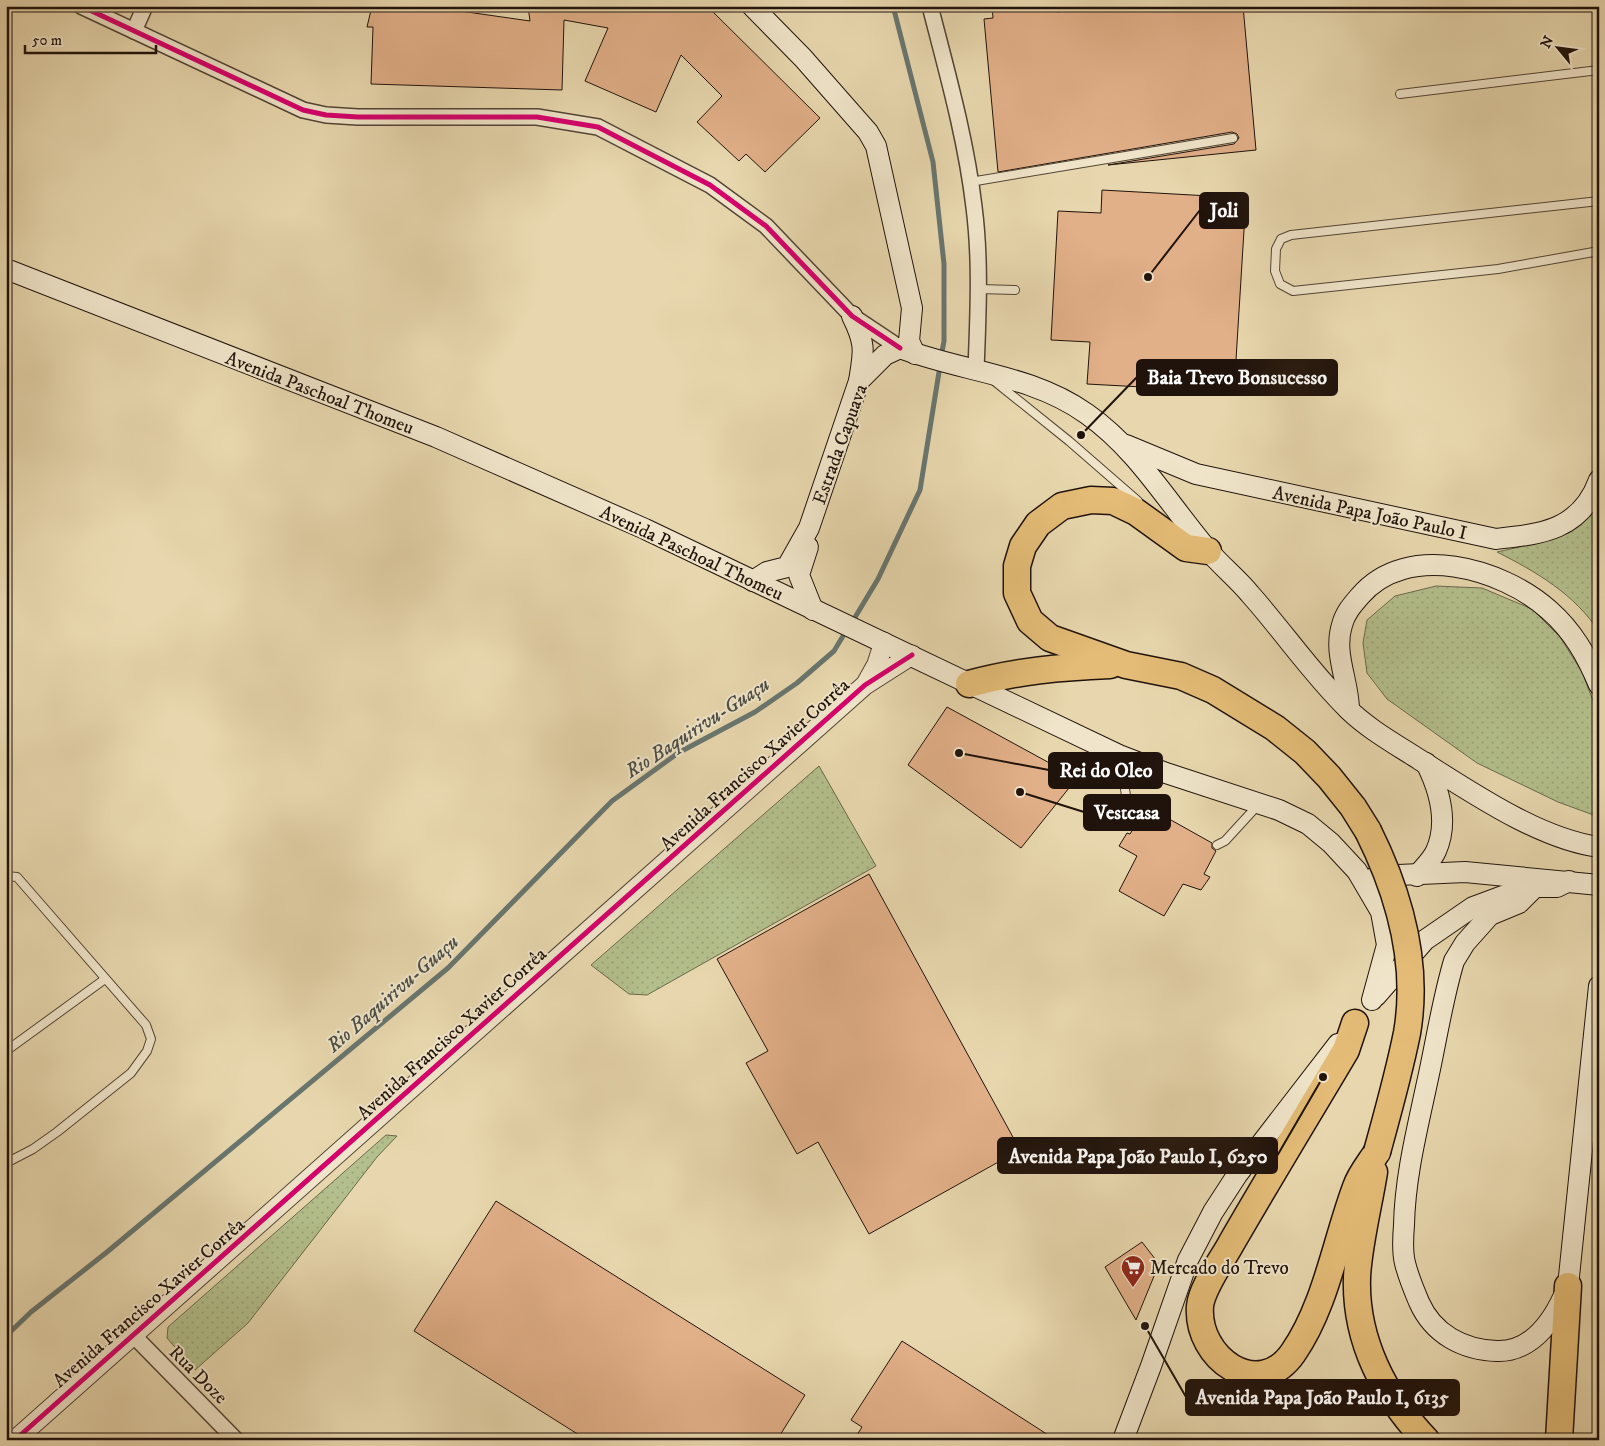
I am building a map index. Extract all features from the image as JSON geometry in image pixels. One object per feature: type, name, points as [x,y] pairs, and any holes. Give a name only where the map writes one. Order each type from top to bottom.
[{"type":"highway","points":[[1208,551],[1186,548],[1136,512],[1114,501],[1091,500],[1062,506],[1038,524],[1023,546],[1017,566],[1017,592],[1030,621],[1050,638],[1126,665],[1181,676],[1212,690],[1275,728],[1305,752],[1330,777],[1353,807],[1368,831],[1394,890],[1408,948],[1409,997],[1407,1032],[1377,1152],[1357,1277],[1359,1312],[1374,1365],[1392,1400],[1426,1440]]},
{"type":"highway","points":[[969,684],[1005,674],[1050,668],[1126,665]]},
{"type":"highway","points":[[1355,1023],[1346,1050],[1216,1271],[1200,1304],[1201,1327],[1208,1345],[1218,1359],[1235,1370],[1254,1374],[1272,1371],[1292,1355],[1306,1333],[1324,1286],[1356,1185],[1377,1152]]},
{"type":"highway","points":[[1559,1440],[1568,1286]]},
{"type":"main road","points":[[758,9],[868,132],[876,146],[912,308],[909,341],[912,353],[1002,375],[1067,401],[1088,414],[1124,444],[1208,551],[1249,592],[1349,710],[1426,763],[1476,794],[1536,826],[1575,843],[1599,847]]},
{"type":"main road","name":"Avenida Paschoal Thomeu","points":[[6,269],[436,437],[645,529],[1119,755],[1166,773],[1260,803],[1308,824],[1331,843],[1357,871]]},
{"type":"main road","points":[[852,316],[862,337],[863,354],[859,381]]},
{"type":"main road","name":"Estrada Capuava","points":[[753,581],[767,572],[787,567],[809,528],[859,381],[885,355],[912,353]]},
{"type":"main road","name":"Avenida Papa João Paulo I","points":[[1124,444],[1196,474],[1496,539],[1540,534],[1570,521],[1594,494],[1599,480]]},
{"type":"main road","name":"Estrada Capuava","points":[[809,528],[810,542],[799,575],[818,612]]},
{"type":"main road","points":[[1349,710],[1349,692],[1340,664],[1339,641],[1342,623],[1350,608],[1368,586],[1388,574],[1414,566],[1444,566],[1471,571],[1498,579],[1526,592],[1550,610],[1575,638],[1589,661],[1599,685]]},
{"type":"main road","points":[[1417,876],[1436,852],[1441,836],[1440,799],[1435,781],[1426,763]]},
{"type":"main road","points":[[1357,871],[1381,876],[1417,876],[1465,872],[1599,885]]},
{"type":"main road","points":[[1357,871],[1381,912],[1386,935],[1385,958],[1372,1000]]},
{"type":"main road","points":[[1123,1440],[1152,1366],[1188,1260],[1212,1212],[1237,1175],[1372,1000],[1425,940],[1473,907],[1534,887],[1557,887],[1569,881]]},
{"type":"main road","points":[[1534,887],[1519,903],[1490,915],[1471,935],[1454,961],[1405,1192],[1404,1261],[1423,1312],[1434,1326],[1455,1341],[1480,1351],[1503,1351],[1538,1335],[1561,1305],[1568,1286],[1599,986]]},
{"type":"street","points":[[81,6],[303,110],[326,115],[537,118],[598,127],[710,185],[766,226],[852,316],[912,353]]},
{"type":"street","points":[[134,31],[145,6]]},
{"type":"street","points":[[930,6],[960,125],[974,207],[979,289],[980,371]]},
{"type":"street","name":"Avenida Francisco Xavier Corrêa","points":[[865,686],[877,664],[884,642]]},
{"type":"street","name":"Avenida Francisco Xavier Corrêa","points":[[15,1440],[865,686],[912,655]]},
{"type":"street","name":"Rua Doze","points":[[134,1336],[236,1440]]},
{"type":"lane","points":[[1400,94],[1599,70]]},
{"type":"lane","points":[[970,182],[1233,138]]},
{"type":"lane","points":[[1599,201],[1290,235],[1281,239],[1276,249],[1275,271],[1280,284],[1293,291],[1498,269],[1599,250]]},
{"type":"lane","points":[[979,289],[1015,290]]},
{"type":"lane","points":[[980,371],[1148,509]]},
{"type":"lane","points":[[1186,536],[1208,551]]},
{"type":"lane","points":[[1119,755],[1127,802],[1141,814]]},
{"type":"lane","points":[[1217,845],[1226,841],[1260,803]]},
{"type":"lane","points":[[6,876],[17,877],[149,1030],[151,1039],[147,1050],[131,1073],[33,1148],[6,1163]]},
{"type":"lane","points":[[6,1052],[105,979]]},
{"type":"green space","points":[[1599,506],[1599,632],[1590,619],[1567,595],[1526,567],[1497,552],[1569,533]]},
{"type":"green space","points":[[1436,586],[1482,588],[1532,609],[1560,637],[1582,672],[1597,711],[1599,817],[1558,802],[1477,763],[1387,699],[1367,673],[1363,643],[1367,620],[1395,596]]},
{"type":"green space","points":[[819,766],[876,866],[647,995],[629,994],[591,965]]},
{"type":"green space","points":[[386,1135],[397,1136],[377,1157],[248,1323],[195,1370],[167,1338],[168,1327]]},
{"type":"building","points":[[375,6],[425,6],[530,21],[528,6],[707,6],[820,118],[765,172],[746,154],[739,161],[697,122],[722,96],[681,55],[656,112],[585,81],[608,28],[564,20],[562,90],[371,84],[373,27],[367,27],[371,10]]},
{"type":"building","points":[[992,6],[1056,6],[1057,12],[1113,6],[1243,6],[1256,150],[1108,165],[1234,144],[1239,138],[1237,134],[1232,132],[998,172],[984,19],[993,18]]},
{"type":"building","points":[[1102,190],[1246,198],[1234,392],[1087,384],[1090,342],[1051,340],[1058,211],[1101,213]]},
{"type":"building","points":[[947,707],[1077,778],[1021,848],[908,765]]},
{"type":"building","points":[[1146,806],[1212,843],[1212,848],[1216,851],[1204,874],[1210,877],[1201,890],[1183,884],[1164,916],[1119,891],[1137,856],[1119,846],[1127,833],[1130,834],[1139,819],[1146,817]]},
{"type":"building","points":[[869,874],[1020,1150],[869,1234],[818,1142],[797,1154],[746,1063],[768,1051],[717,959]]},
{"type":"building","points":[[496,1201],[805,1395],[777,1440],[587,1440],[414,1331]]},
{"type":"building","name":"Mercado do Trevo","points":[[1142,1242],[1159,1264],[1136,1320],[1105,1267]]},
{"type":"building","points":[[902,1341],[1056,1440],[854,1440],[862,1427],[851,1420]]},
{"type":"waterway","name":"Rio Baquirivu-Guaçu","points":[[893,6],[933,162],[944,264],[944,341],[941,357]]},
{"type":"waterway","name":"Rio Baquirivu-Guaçu","points":[[851,624],[878,579],[920,490],[940,366]]},
{"type":"waterway","name":"Rio Baquirivu-Guaçu","points":[[6,1336],[31,1312],[107,1252],[448,968],[612,801],[678,753],[755,712],[797,683],[834,651],[846,631]]},
{"type":"cycle path","points":[[81,6],[303,110],[326,115],[358,117],[537,117],[598,127],[710,185],[766,226],[852,316],[900,348]]},
{"type":"cycle path","points":[[15,1440],[865,685],[912,655]]},
{"type":"place","name":"Joli","points":[[1148,277]]},
{"type":"place","name":"Baia Trevo Bonsucesso","points":[[1081,435]]},
{"type":"place","name":"Rei do Oleo","points":[[959,753]]},
{"type":"place","name":"Vestcasa","points":[[1020,792]]},
{"type":"place","name":"Avenida Papa João Paulo I, 6250","points":[[1323,1077]]},
{"type":"place","name":"Mercado do Trevo","points":[[1133,1288]]},
{"type":"place","name":"Avenida Papa João Paulo I, 6135","points":[[1145,1326]]}]
